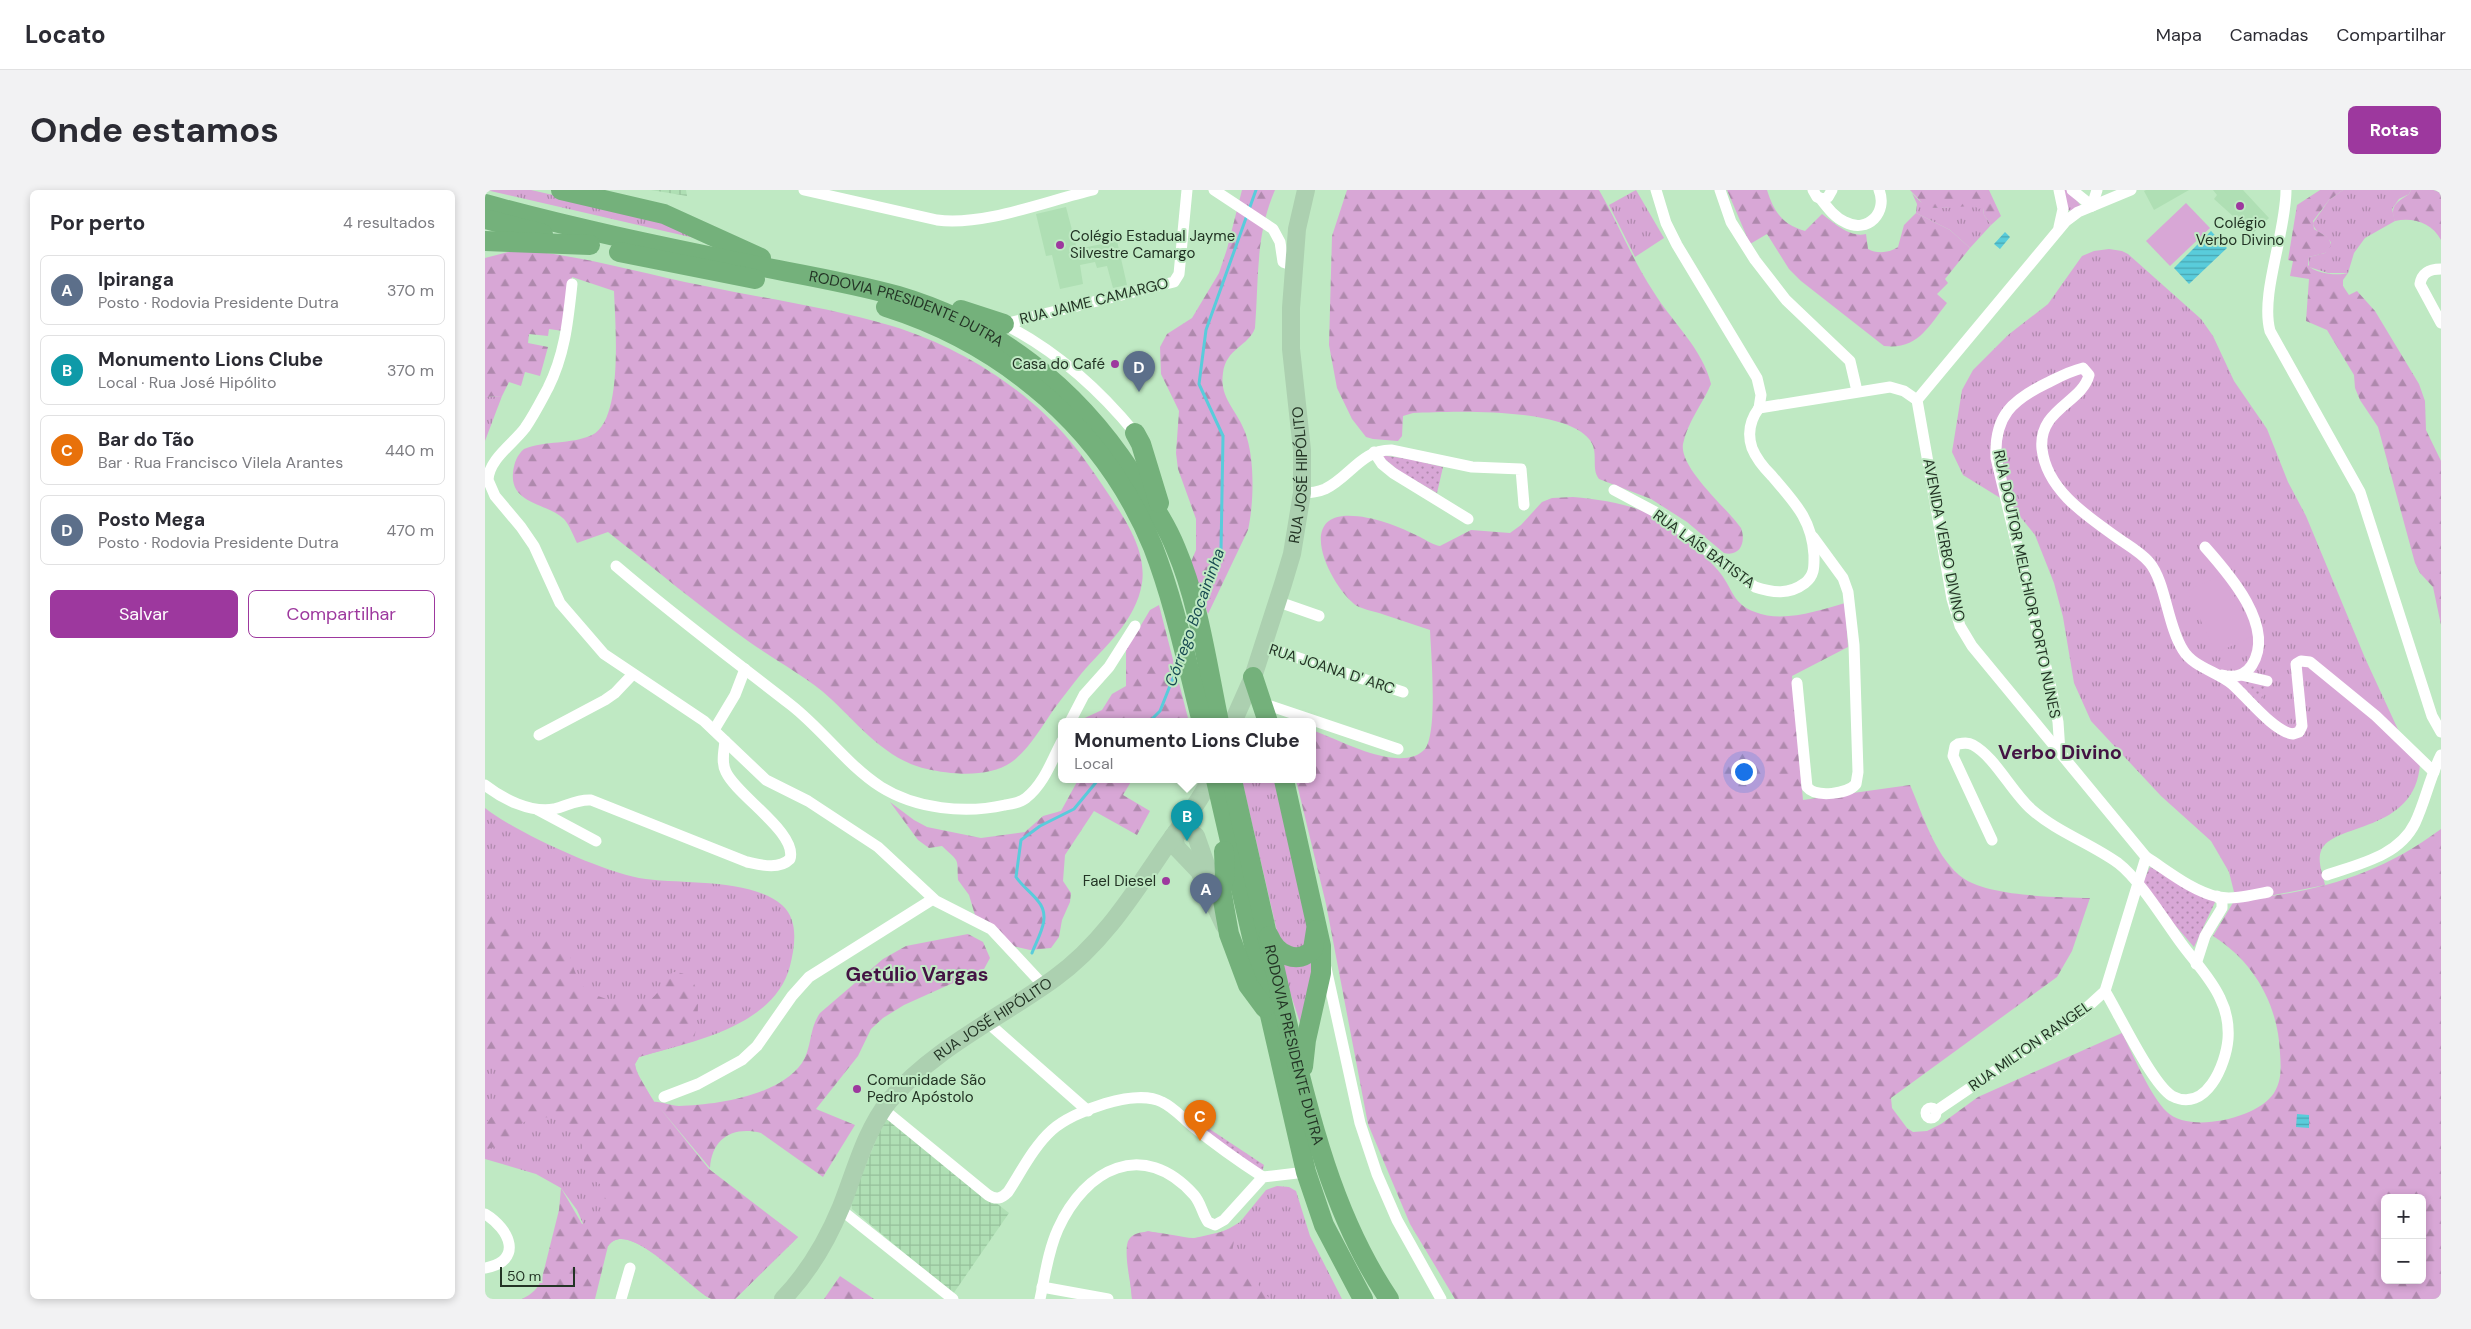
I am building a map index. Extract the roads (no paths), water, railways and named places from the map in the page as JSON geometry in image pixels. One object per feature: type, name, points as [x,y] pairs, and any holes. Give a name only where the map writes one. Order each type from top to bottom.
[{"type":"highway","points":[[561,190],[664,214],[797,274]]},
{"type":"highway","name":"RODOVIA PRESIDENTE DUTRA","points":[[485,204],[620,239],[829,280],[899,297],[941,312],[988,335],[1041,370],[1087,412],[1112,443],[1165,525],[1183,567],[1200,629],[1218,718]]},
{"type":"highway","name":"RODOVIA PRESIDENTE DUTRA","points":[[485,220],[590,245],[878,305],[941,327],[992,355],[1017,372],[1057,406],[1097,450],[1132,504],[1161,570],[1175,612],[1201,718]]},
{"type":"highway","points":[[485,241],[590,245]]},
{"type":"highway","points":[[829,280],[906,293],[1004,324]]},
{"type":"highway","points":[[1135,433],[1144,453],[1165,525]]},
{"type":"highway","points":[[1253,677],[1267,718]]},
{"type":"highway","name":"RODOVIA PRESIDENTE DUTRA","points":[[1217,783],[1235,827],[1259,900],[1311,1116],[1331,1181],[1351,1233],[1371,1272],[1389,1299]]},
{"type":"highway","name":"RODOVIA PRESIDENTE DUTRA","points":[[1232,783],[1235,827],[1269,1013],[1309,1181],[1334,1246],[1363,1299]]},
{"type":"highway","points":[[1285,783],[1321,946],[1319,988],[1304,1056],[1303,1069],[1311,1116]]},
{"type":"highway","points":[[1235,827],[1224,837],[1225,876],[1221,890],[1229,934],[1248,985],[1269,1013]]},
{"type":"highway","points":[[1259,900],[1267,930],[1275,947],[1280,952],[1294,958],[1303,956],[1313,949],[1316,933],[1315,915]]},
{"type":"highway","points":[[1309,1181],[1313,1214],[1322,1237],[1355,1299]]},
{"type":"main road","name":"RUA JOSÉ HIPÓLITO","points":[[1235,718],[1253,677],[1291,554],[1302,494],[1302,450],[1291,350],[1297,229],[1306,190]]},
{"type":"main road","name":"RUA JOSÉ HIPÓLITO","points":[[783,1299],[817,1256],[840,1209],[864,1146],[883,1108],[900,1089],[932,1061],[987,1022],[1044,986],[1084,954],[1127,905],[1160,855],[1177,840],[1208,783]]},
{"type":"main road","points":[[1197,804],[1198,841]]},
{"type":"main road","points":[[1221,890],[1212,881],[1196,836],[1190,831],[1177,840],[1199,871],[1229,934]]},
{"type":"street","points":[[804,190],[937,220],[957,221],[994,215],[1055,194],[1093,190]]},
{"type":"street","name":"RUA JAIME CAMARGO","points":[[1004,324],[1174,282],[1179,274],[1187,190]]},
{"type":"street","points":[[1214,190],[1273,229],[1279,237],[1283,262],[1294,266]]},
{"type":"street","points":[[1649,190],[1661,208]]},
{"type":"street","points":[[1656,190],[1661,208],[1677,245],[1757,378],[1761,395],[1759,408],[1749,427],[1753,450],[1764,468],[1800,510],[1813,537],[1843,578],[1848,592],[1854,645],[1858,779],[1851,789],[1819,793],[1811,791],[1807,787],[1797,683]]},
{"type":"street","points":[[1720,190],[1731,222],[1755,260],[1786,300],[1850,361],[1857,391]]},
{"type":"street","points":[[1816,194],[1828,197],[1832,190]]},
{"type":"street","points":[[1816,194],[1844,222],[1851,225],[1864,225],[1871,222],[1880,212],[1882,200],[1879,190]]},
{"type":"street","points":[[2058,229],[2063,209],[2059,190]]},
{"type":"street","points":[[2072,190],[2092,206]]},
{"type":"street","points":[[2092,206],[2097,190]]},
{"type":"street","points":[[1759,408],[1857,391],[1896,388],[1907,392],[1917,400],[2058,229],[2078,212],[2131,190]]},
{"type":"street","points":[[2279,190],[2285,210]]},
{"type":"street","points":[[2286,190],[2285,210],[2267,308],[2271,332],[2360,492],[2432,716],[2441,732]]},
{"type":"street","points":[[2441,269],[2429,271],[2423,275],[2421,287],[2441,324]]},
{"type":"street","points":[[572,284],[566,338],[555,372],[528,422],[488,474],[491,491],[531,541],[554,593],[566,611],[605,654],[675,700],[714,730],[766,780],[807,801],[878,847],[933,899],[995,932],[1044,986]]},
{"type":"street","points":[[1004,324],[1049,352],[1083,379],[1135,433]]},
{"type":"street","name":"RUA DOUTOR MELCHIOR PORTO NUNES","points":[[2060,752],[2058,722],[2052,692],[1999,467],[1996,446],[2001,422],[2010,408],[2025,395],[2063,375],[2083,368],[2089,375],[2085,384],[2049,420],[2043,433],[2043,454],[2055,482],[2083,512],[2142,555],[2152,566],[2182,649],[2192,660],[2231,683],[2278,728],[2293,734],[2299,732],[2302,726],[2296,664],[2305,661],[2316,665],[2376,716],[2434,772]]},
{"type":"street","name":"AVENIDA VERBO DIVINO","points":[[1917,400],[1952,599],[1961,626],[1972,646],[2146,856],[2173,876],[2217,896]]},
{"type":"street","points":[[1302,494],[1326,489],[1374,452],[1391,450],[1471,468],[1521,470],[1524,505]]},
{"type":"street","points":[[1374,452],[1382,464],[1393,473],[1468,519]]},
{"type":"street","name":"RUA LAÍS BATISTA","points":[[1614,490],[1661,515],[1755,587],[1769,592],[1791,591],[1807,582],[1814,571]]},
{"type":"street","points":[[1813,537],[1814,571],[1823,567],[1836,568]]},
{"type":"street","points":[[2205,547],[2239,592],[2257,625],[2255,658],[2249,668],[2241,675]]},
{"type":"street","points":[[616,566],[675,617],[806,717],[860,771],[894,794],[929,805],[965,810],[1001,806],[1025,799],[1042,779],[1058,749]]},
{"type":"street","points":[[1276,602],[1319,616]]},
{"type":"street","points":[[1072,718],[1085,695],[1109,667],[1135,626]]},
{"type":"street","name":"RUA JOANA D' ARC","points":[[1262,646],[1403,692]]},
{"type":"street","points":[[714,730],[735,695],[745,669]]},
{"type":"street","points":[[539,735],[609,697],[633,674]]},
{"type":"street","points":[[2217,674],[2241,675],[2267,681]]},
{"type":"street","points":[[1262,703],[1306,718]]},
{"type":"street","points":[[1316,721],[1398,749]]},
{"type":"street","points":[[534,808],[550,809],[580,800],[591,800],[747,862],[766,866],[784,864],[790,858],[791,846],[779,830],[731,780],[724,767],[725,742]]},
{"type":"street","points":[[1991,840],[1953,756],[1955,746],[1958,744],[1973,745],[1989,759],[2011,787],[2038,815],[2119,864],[2196,964],[2220,998],[2227,1016],[2228,1036],[2224,1058],[2207,1091],[2195,1098],[2179,1098],[2165,1091],[2105,991]]},
{"type":"street","points":[[2327,875],[2372,860],[2402,842],[2415,823],[2441,755]]},
{"type":"street","points":[[485,785],[511,801],[534,808],[596,841]]},
{"type":"street","name":"RUA MILTON RANGEL","points":[[1935,1111],[2082,1012],[2105,991],[2146,856]]},
{"type":"street","points":[[2217,896],[2237,897],[2268,892]]},
{"type":"street","points":[[2196,964],[2205,936],[2222,908],[2222,901],[2217,896]]},
{"type":"street","points":[[664,1097],[698,1084],[742,1060],[757,1046],[792,996],[809,977],[933,899]]},
{"type":"street","points":[[1321,946],[1360,1123],[1377,1174],[1397,1220],[1441,1299]]},
{"type":"street","points":[[987,1022],[1087,1111]]},
{"type":"street","points":[[883,1108],[988,1195],[996,1198],[1003,1197],[1052,1130],[1087,1111],[1124,1098],[1156,1099],[1168,1105],[1200,1132],[1263,1177],[1309,1181]]},
{"type":"street","points":[[1040,1299],[1057,1231],[1066,1213],[1083,1190],[1106,1173],[1122,1166],[1145,1164],[1160,1169],[1191,1193],[1209,1223],[1220,1223],[1263,1177]]},
{"type":"street","points":[[840,1209],[953,1299]]},
{"type":"street","points":[[485,1214],[504,1229],[509,1244],[508,1252],[502,1261],[485,1268]]},
{"type":"street","points":[[621,1299],[630,1268]]},
{"type":"street","points":[[1042,1287],[1108,1299]]},
{"type":"water","points":[[2211,231],[2227,248],[2189,284],[2174,268]]},
{"type":"water","points":[[2005,232],[2010,237],[2000,249],[1994,244]]},
{"type":"water","points":[[2297,1114],[2309,1115],[2309,1128],[2296,1127]]},
{"type":"waterway","name":"Córrego Bocaininha","points":[[1202,601],[1221,551],[1223,436],[1199,384],[1206,330],[1256,190]]},
{"type":"waterway","name":"Córrego Bocaininha","points":[[1153,718],[1160,711],[1179,663]]},
{"type":"waterway","name":"Córrego Bocaininha","points":[[1032,953],[1043,927],[1044,914],[1038,901],[1016,877],[1021,840],[1040,826],[1074,809],[1096,783]]},
{"type":"place","name":"Colégio Verbo Divino","points":[[2240,206]]},
{"type":"place","name":"Colégio Estadual Jayme Silvestre Camargo","points":[[1060,245]]},
{"type":"place","name":"Casa do Café","points":[[1115,364]]},
{"type":"place","name":"Posto Mega","points":[[1139,392]]},
{"type":"place","name":"Monumento Lions Clube","points":[[1187,841]]},
{"type":"place","name":"Fael Diesel","points":[[1166,881]]},
{"type":"place","name":"Ipiranga","points":[[1206,914]]},
{"type":"place","name":"Comunidade São Pedro Apóstolo","points":[[857,1089]]},
{"type":"place","name":"Bar do Tão","points":[[1200,1141]]},
{"type":"district","name":"Verbo Divino","points":[[2060,752]]},
{"type":"district","name":"Getúlio Vargas","points":[[917,974]]}]
